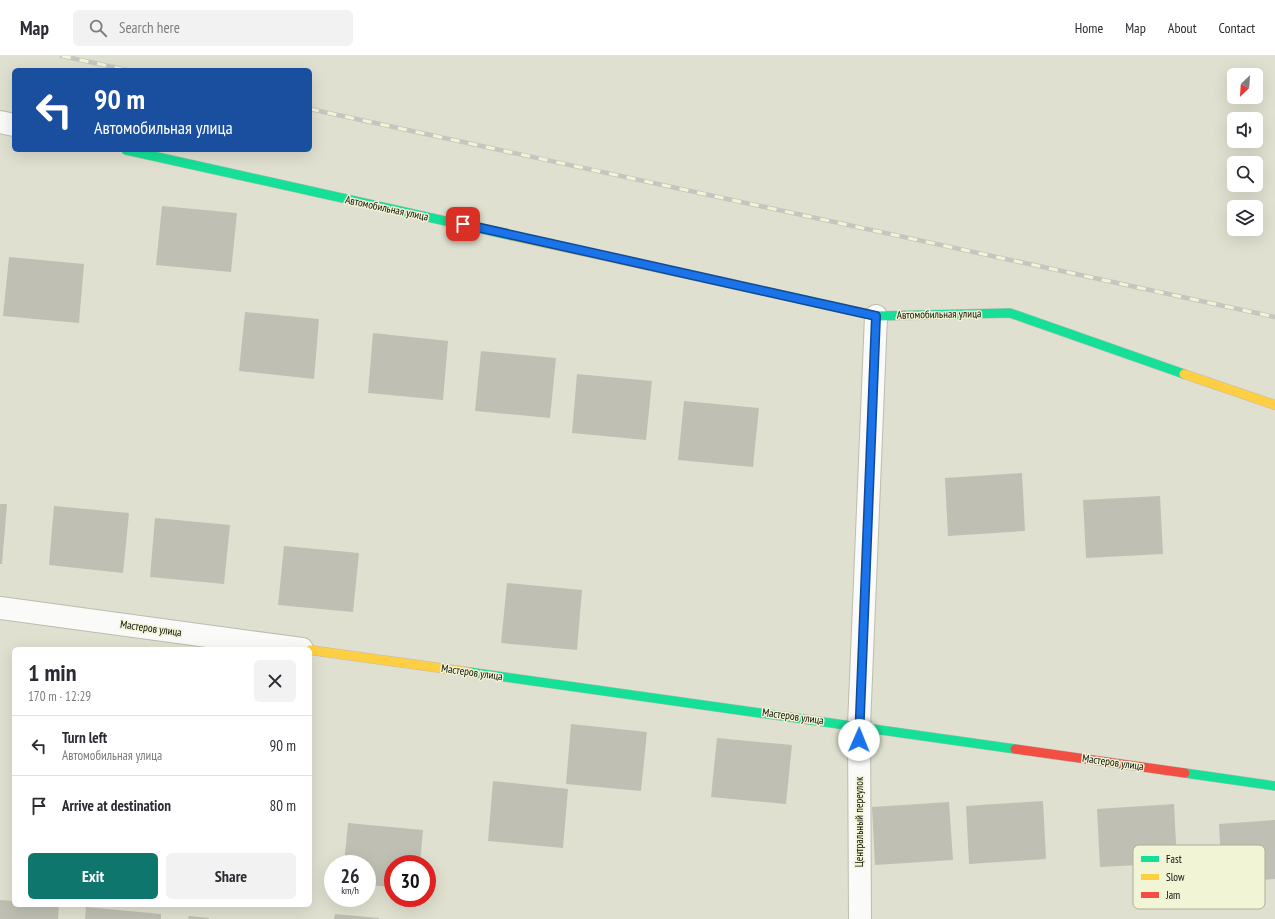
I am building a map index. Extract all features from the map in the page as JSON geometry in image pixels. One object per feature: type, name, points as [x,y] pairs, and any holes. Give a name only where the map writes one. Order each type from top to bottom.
[{"type":"street","points":[[0,122],[12,125]]},
{"type":"street","name":"Автомобильная улица","points":[[135,152],[876,316],[1010,313],[1275,405]]},
{"type":"street","name":"Центральный переулок","points":[[860,919],[859,726],[876,316]]},
{"type":"street","name":"Мастеров улица","points":[[0,608],[287,647]]},
{"type":"street","name":"Мастеров улица","points":[[312,650],[859,726],[1275,786]]},
{"type":"building","points":[[162,206],[237,213],[231,272],[156,265]]},
{"type":"building","points":[[9,257],[84,264],[79,323],[3,316]]},
{"type":"building","points":[[245,312],[319,319],[314,379],[239,371]]},
{"type":"building","points":[[373,333],[448,341],[443,400],[368,393]]},
{"type":"building","points":[[481,351],[556,358],[550,418],[475,411]]},
{"type":"building","points":[[577,374],[652,381],[646,440],[572,433]]},
{"type":"building","points":[[684,401],[759,408],[753,467],[678,460]]},
{"type":"building","points":[[1022,473],[1025,531],[948,536],[945,478]]},
{"type":"building","points":[[1160,496],[1163,554],[1086,558],[1083,500]]},
{"type":"building","points":[[0,504],[7,504],[2,564],[0,564]]},
{"type":"building","points":[[54,506],[129,513],[123,573],[49,565]]},
{"type":"building","points":[[155,518],[230,525],[224,584],[150,577]]},
{"type":"building","points":[[284,546],[359,553],[353,612],[278,605]]},
{"type":"building","points":[[507,583],[582,590],[577,650],[501,643]]},
{"type":"building","points":[[571,724],[647,732],[641,791],[566,784]]},
{"type":"building","points":[[717,738],[792,745],[786,804],[711,797]]},
{"type":"building","points":[[493,781],[568,789],[563,848],[488,841]]},
{"type":"building","points":[[1043,801],[1046,859],[969,864],[966,806]]},
{"type":"building","points":[[949,802],[953,860],[875,865],[872,807]]},
{"type":"building","points":[[1174,804],[1176,845],[1133,845],[1133,865],[1100,867],[1097,809]]},
{"type":"building","points":[[1275,820],[1275,879],[1265,880],[1265,845],[1220,845],[1219,824]]},
{"type":"building","points":[[348,823],[423,830],[421,855],[384,855],[384,886],[376,886],[376,855],[345,855]]},
{"type":"building","points":[[0,900],[12,901],[12,907],[59,907],[58,919],[0,919]]},
{"type":"building","points":[[86,907],[161,914],[161,919],[85,919]]},
{"type":"building","points":[[335,914],[379,918],[379,919],[334,919]]},
{"type":"building","points":[[189,916],[209,918],[209,919],[188,919]]},
{"type":"railway","points":[[62,56],[118,68]]},
{"type":"railway","points":[[312,109],[1275,317]]},
{"type":"traffic: fast","points":[[135,152],[513,236]]},
{"type":"traffic: fast","points":[[755,289],[876,316],[1010,313],[1184,374]]},
{"type":"traffic: fast","points":[[469,672],[1015,749]]},
{"type":"traffic: fast","points":[[1185,773],[1275,786]]},
{"type":"traffic: slow","points":[[513,236],[755,289]]},
{"type":"traffic: slow","points":[[1184,374],[1275,405]]},
{"type":"traffic: slow","points":[[312,650],[469,672]]},
{"type":"traffic: jam","points":[[1015,749],[1185,773]]},
{"type":"route","points":[[463,224],[876,316],[859,740]]}]
